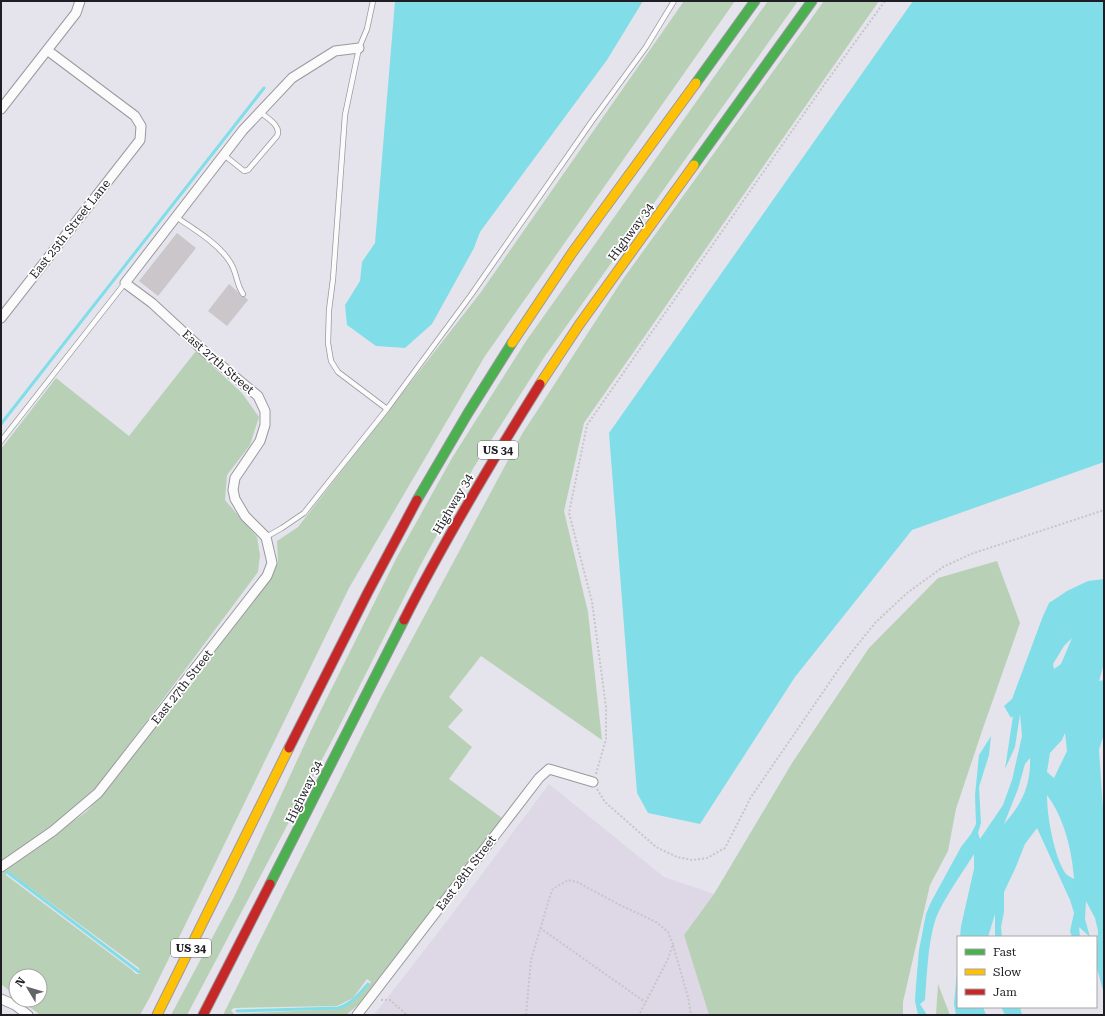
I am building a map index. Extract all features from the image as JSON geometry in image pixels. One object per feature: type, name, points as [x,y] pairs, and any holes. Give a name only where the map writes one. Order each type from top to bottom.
[{"type":"highway","name":"US 34","points":[[157,1015],[296,734],[368,592],[420,494],[502,358],[568,260],[755,1]]},
{"type":"highway","name":"Highway 34","points":[[203,1015],[430,568],[488,467],[548,371],[579,325],[812,1]]},
{"type":"highway","points":[[153,1015],[163,1004]]},
{"type":"street","points":[[1,109],[76,13],[80,1]]},
{"type":"street","points":[[124,283],[243,130],[292,78],[336,51],[359,48]]},
{"type":"street","name":"East 25th Street Lane","points":[[1,318],[140,140],[141,126],[135,116],[46,50]]},
{"type":"street","name":"East 27th Street","points":[[1,867],[53,831],[98,793],[267,576],[272,563],[266,537],[244,516],[235,500],[233,490],[235,478],[260,442],[265,425],[265,411],[258,396],[205,352],[152,303],[124,283]]},
{"type":"street","name":"East 28th Street","points":[[357,1015],[538,778],[549,769],[593,782]]},
{"type":"street","points":[[1,999],[15,1005],[28,1015]]},
{"type":"lane","points":[[373,1],[367,29],[359,48],[345,115],[333,278],[329,310],[328,343],[332,361],[338,372],[387,409]]},
{"type":"lane","points":[[266,537],[304,513],[387,409],[646,47],[674,1]]},
{"type":"lane","points":[[224,155],[244,171],[248,170],[272,142],[279,132],[278,128],[260,112]]},
{"type":"lane","points":[[176,216],[226,256],[233,267],[238,288],[243,294]]},
{"type":"lane","points":[[1,441],[124,283]]},
{"type":"path","points":[[885,1],[824,85],[588,425],[568,513],[592,602],[606,707],[606,739],[593,782],[605,802],[656,847],[677,857],[692,860],[707,858],[725,848],[751,797],[843,663],[875,623],[907,593],[944,568],[971,554],[1104,510]]},
{"type":"path","points":[[526,1015],[531,960],[540,928],[553,889],[568,880],[577,882],[656,922],[668,932],[673,944],[688,997],[691,1015]]},
{"type":"path","points":[[540,928],[645,1002]]},
{"type":"path","points":[[639,1015],[668,959],[673,944]]},
{"type":"path","points":[[370,999],[390,1000],[407,1015]]},
{"type":"shaded area","points":[[549,784],[664,877],[714,894],[684,935],[709,1015],[374,1015],[453,913]]},
{"type":"green space","points":[[684,1],[735,1],[485,356],[349,588],[140,1015],[40,1015],[31,1008],[48,1008],[48,968],[8,968],[8,990],[1,984],[1,872],[86,812],[111,785],[278,563],[277,541],[298,527],[481,292]],"holes":[[[6,870],[139,968],[140,974],[136,974],[6,875]]]},
{"type":"green space","points":[[768,1],[798,1],[545,356],[474,467],[419,568],[336,733],[187,1015],[171,1015],[234,897],[313,726],[397,557],[452,458],[526,341]]},
{"type":"green space","points":[[824,1],[879,1],[584,423],[564,511],[588,612],[602,740],[481,656],[449,697],[463,710],[448,727],[472,747],[449,779],[502,818],[364,1000],[346,1015],[223,1015],[381,697],[522,434],[623,279]],"holes":[[[367,979],[371,982],[352,1001],[338,1009],[234,1014],[231,1010],[234,1008],[337,1006],[353,998]]]},
{"type":"green space","points":[[196,351],[242,393],[259,417],[250,445],[227,475],[225,500],[257,537],[260,555],[258,572],[105,777],[81,804],[1,864],[1,449],[56,378],[129,436]]},
{"type":"green space","points":[[997,561],[1020,623],[956,809],[948,851],[930,885],[903,1002],[903,1015],[709,1015],[684,935],[714,894],[792,763],[869,648],[938,578]]},
{"type":"green space","points":[[938,984],[950,1015],[936,1015]]},
{"type":"water","points":[[395,1],[643,1],[607,60],[480,232],[474,248],[432,324],[405,348],[376,346],[347,325],[345,305],[360,281],[362,262],[375,243]]},
{"type":"water","points":[[913,1],[1104,1],[1104,462],[912,530],[795,677],[700,824],[648,813],[637,793],[609,433]]},
{"type":"water","points":[[1104,579],[1104,664],[1099,681],[1104,680],[1104,734],[1099,750],[1104,823],[1104,994],[1097,969],[1098,931],[1095,918],[1086,901],[1085,919],[1090,936],[1079,927],[1080,936],[1072,936],[1070,931],[1074,913],[1070,900],[1037,828],[1025,844],[1004,892],[1004,912],[1001,927],[1002,936],[995,936],[995,914],[988,936],[960,936],[974,869],[974,854],[954,885],[936,918],[933,927],[928,958],[925,1000],[920,1004],[927,1015],[918,1015],[915,1001],[916,985],[919,950],[926,914],[961,847],[971,834],[976,824],[975,795],[979,755],[991,736],[989,755],[979,787],[981,823],[978,833],[980,839],[1003,805],[1012,780],[1022,736],[1020,714],[1015,747],[1005,769],[1013,716],[1011,718],[1004,706],[1012,699],[1049,603],[1067,591],[1088,581]],"holes":[[[1072,638],[1061,664],[1054,669],[1053,664],[1064,646]],[[1065,733],[1067,751],[1054,778],[1047,772],[1050,753],[1062,740]],[[1030,758],[1029,777],[1024,794],[1016,809],[1004,824],[1018,789],[1025,764]],[[1047,795],[1058,814],[1066,835],[1074,879],[1066,874],[1058,857],[1050,825]]]},
{"type":"water","points":[[957,972],[957,1008],[983,1008],[986,1015],[956,1015],[954,1004]]},
{"type":"water","points":[[1002,1008],[1020,1008],[1022,1015],[1005,1015]]},
{"type":"building","points":[[177,233],[196,248],[158,296],[139,281]]},
{"type":"building","points":[[229,284],[241,297],[245,297],[248,300],[227,326],[208,311]]},
{"type":"waterway","points":[[1,424],[264,88]]},
{"type":"waterway","points":[[7,872],[139,972]]},
{"type":"waterway","points":[[237,1011],[338,1008],[351,1001],[368,984]]},
{"type":"traffic: fast","points":[[696,83],[755,1]]},
{"type":"traffic: fast","points":[[694,165],[812,1]]},
{"type":"traffic: fast","points":[[417,500],[468,413],[512,343]]},
{"type":"traffic: fast","points":[[270,884],[404,620]]},
{"type":"traffic: slow","points":[[512,343],[572,253],[696,83]]},
{"type":"traffic: slow","points":[[540,384],[579,325],[694,165]]},
{"type":"traffic: slow","points":[[157,1015],[289,748]]},
{"type":"traffic: jam","points":[[404,620],[469,500],[540,384]]},
{"type":"traffic: jam","points":[[289,748],[368,592],[417,500]]},
{"type":"traffic: jam","points":[[203,1015],[270,884]]}]
